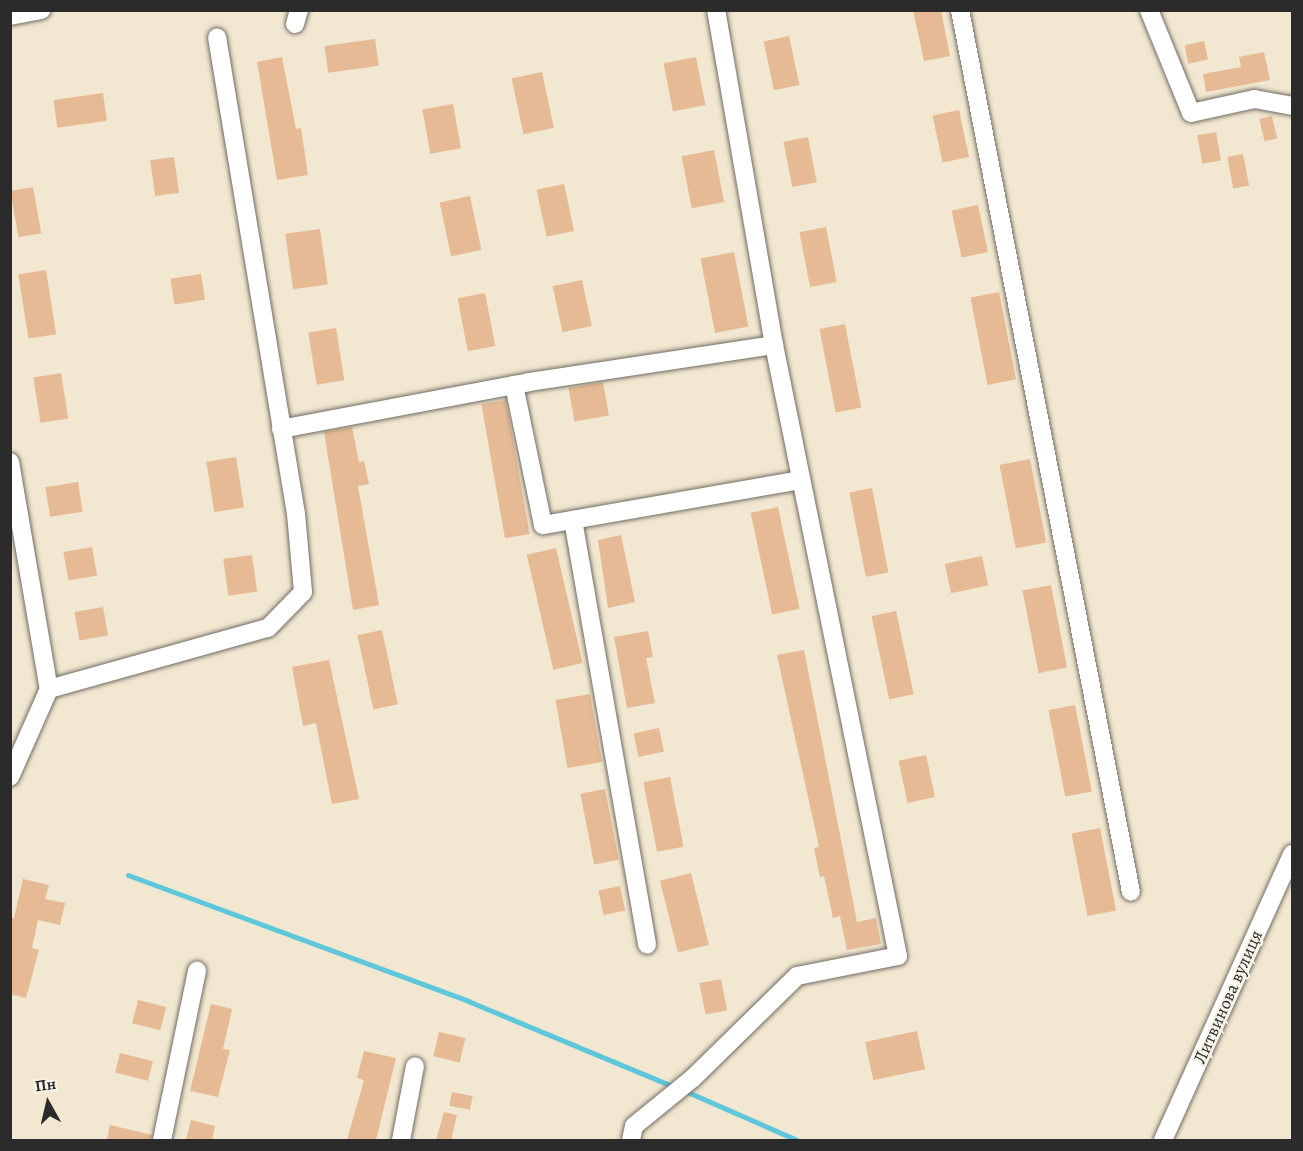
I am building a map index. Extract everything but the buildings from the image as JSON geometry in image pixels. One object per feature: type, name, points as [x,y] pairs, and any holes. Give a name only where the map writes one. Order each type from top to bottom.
[{"type":"street","points":[[10,16],[41,10]]},
{"type":"street","points":[[631,1140],[634,1126],[693,1078],[797,976],[898,956],[774,345],[716,10]]},
{"type":"street","points":[[960,10],[1131,892]]},
{"type":"street","points":[[1149,10],[1191,113],[1254,99],[1293,106]]},
{"type":"street","points":[[49,689],[268,628],[303,592],[296,514],[217,37]]},
{"type":"street","points":[[281,429],[514,385],[774,345]]},
{"type":"street","points":[[514,385],[543,525],[801,480]]},
{"type":"street","points":[[10,462],[49,689],[11,776]]},
{"type":"street","points":[[573,520],[647,945]]},
{"type":"street","name":"Литвинова вулиця","points":[[1163,1140],[1293,854]]},
{"type":"street","points":[[162,1140],[197,971]]},
{"type":"street","points":[[400,1140],[415,1066]]},
{"type":"waterway","points":[[128,875],[468,1001],[675,1087]]},
{"type":"waterway","points":[[683,1090],[797,1140]]}]
